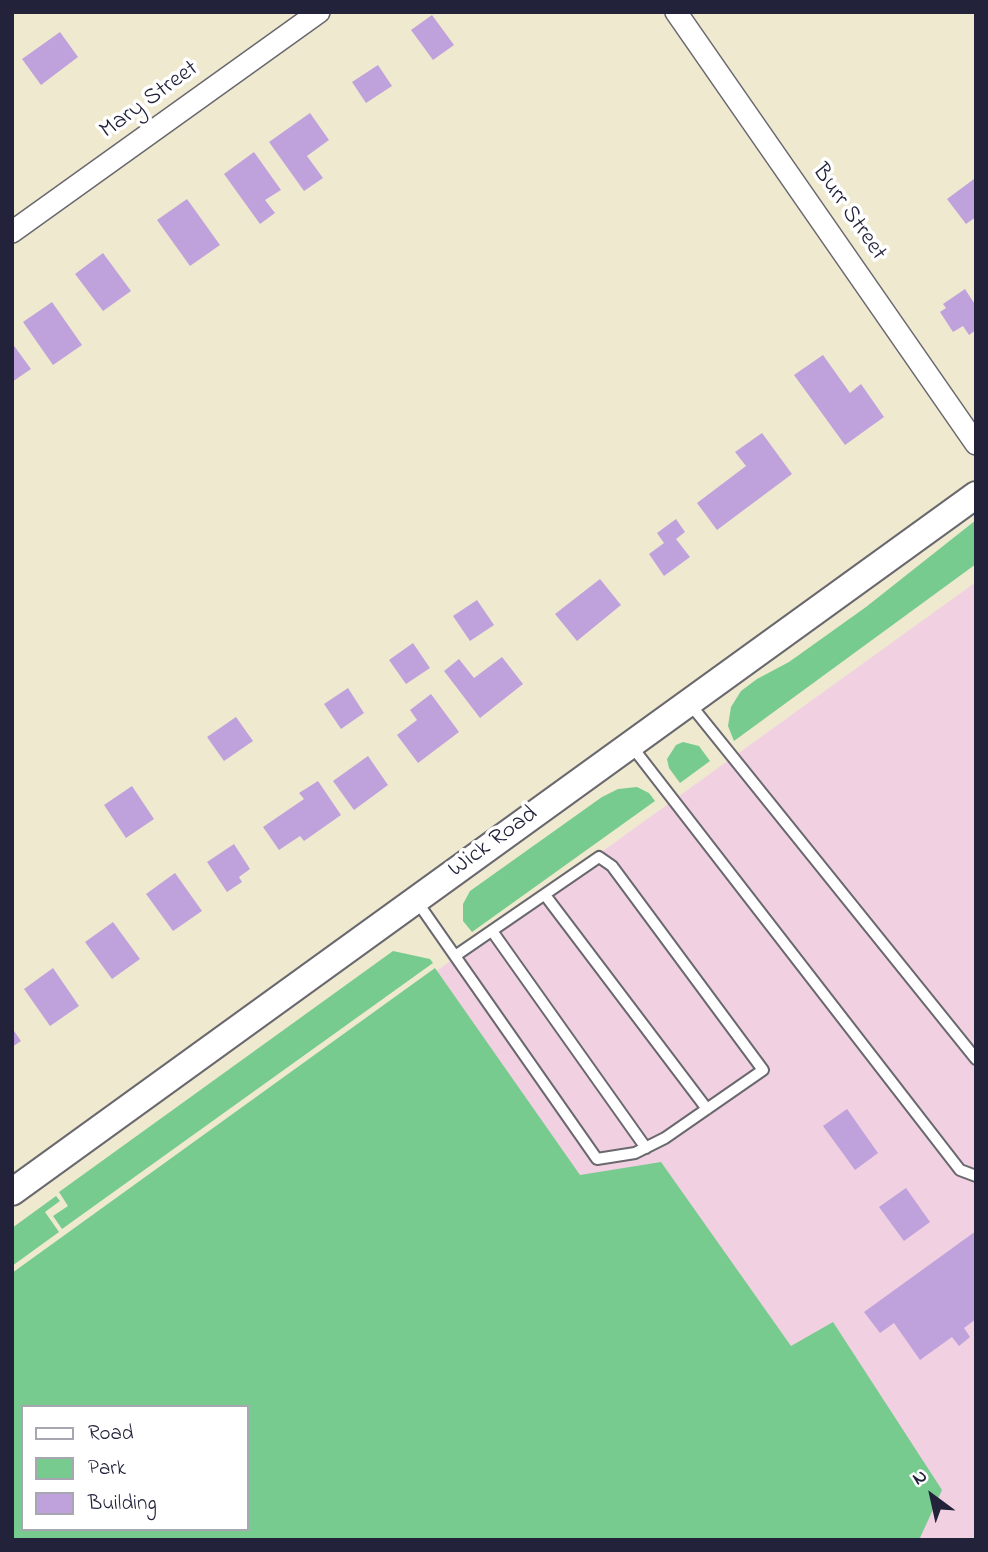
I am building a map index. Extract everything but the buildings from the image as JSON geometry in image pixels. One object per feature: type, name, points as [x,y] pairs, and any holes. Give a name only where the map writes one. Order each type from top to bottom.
[{"type":"street","name":"Mary Street","points":[[12,232],[319,12]]},
{"type":"street","name":"Burr Street","points":[[676,12],[976,444]]},
{"type":"street","name":"Wick Road","points":[[12,1192],[976,495]]},
{"type":"lane","points":[[689,702],[976,1059]]},
{"type":"lane","points":[[630,744],[960,1170],[976,1176]]},
{"type":"lane","points":[[416,900],[455,956],[597,1159],[635,1153],[665,1138],[763,1070],[612,866],[599,857],[455,956]]},
{"type":"lane","points":[[545,895],[707,1109]]},
{"type":"lane","points":[[492,931],[646,1148]]},
{"type":"shaded area","points":[[976,582],[976,1540],[12,1540],[12,1277]]},
{"type":"green space","points":[[976,520],[976,564],[734,741],[728,726],[731,707],[741,691],[789,662],[866,607]]},
{"type":"green space","points":[[683,742],[699,746],[710,761],[680,783],[669,768],[667,759],[676,745]]},
{"type":"green space","points":[[637,787],[649,793],[655,801],[472,932],[463,921],[463,904],[470,891],[602,797],[618,789]]},
{"type":"green space","points":[[393,951],[430,959],[433,963],[62,1229],[53,1216],[68,1206],[59,1192]]},
{"type":"green space","points":[[435,968],[580,1175],[661,1162],[791,1346],[833,1322],[942,1490],[919,1540],[12,1540],[12,1273]]},
{"type":"green space","points":[[56,1196],[60,1201],[45,1212],[59,1232],[12,1266],[12,1228]]}]
